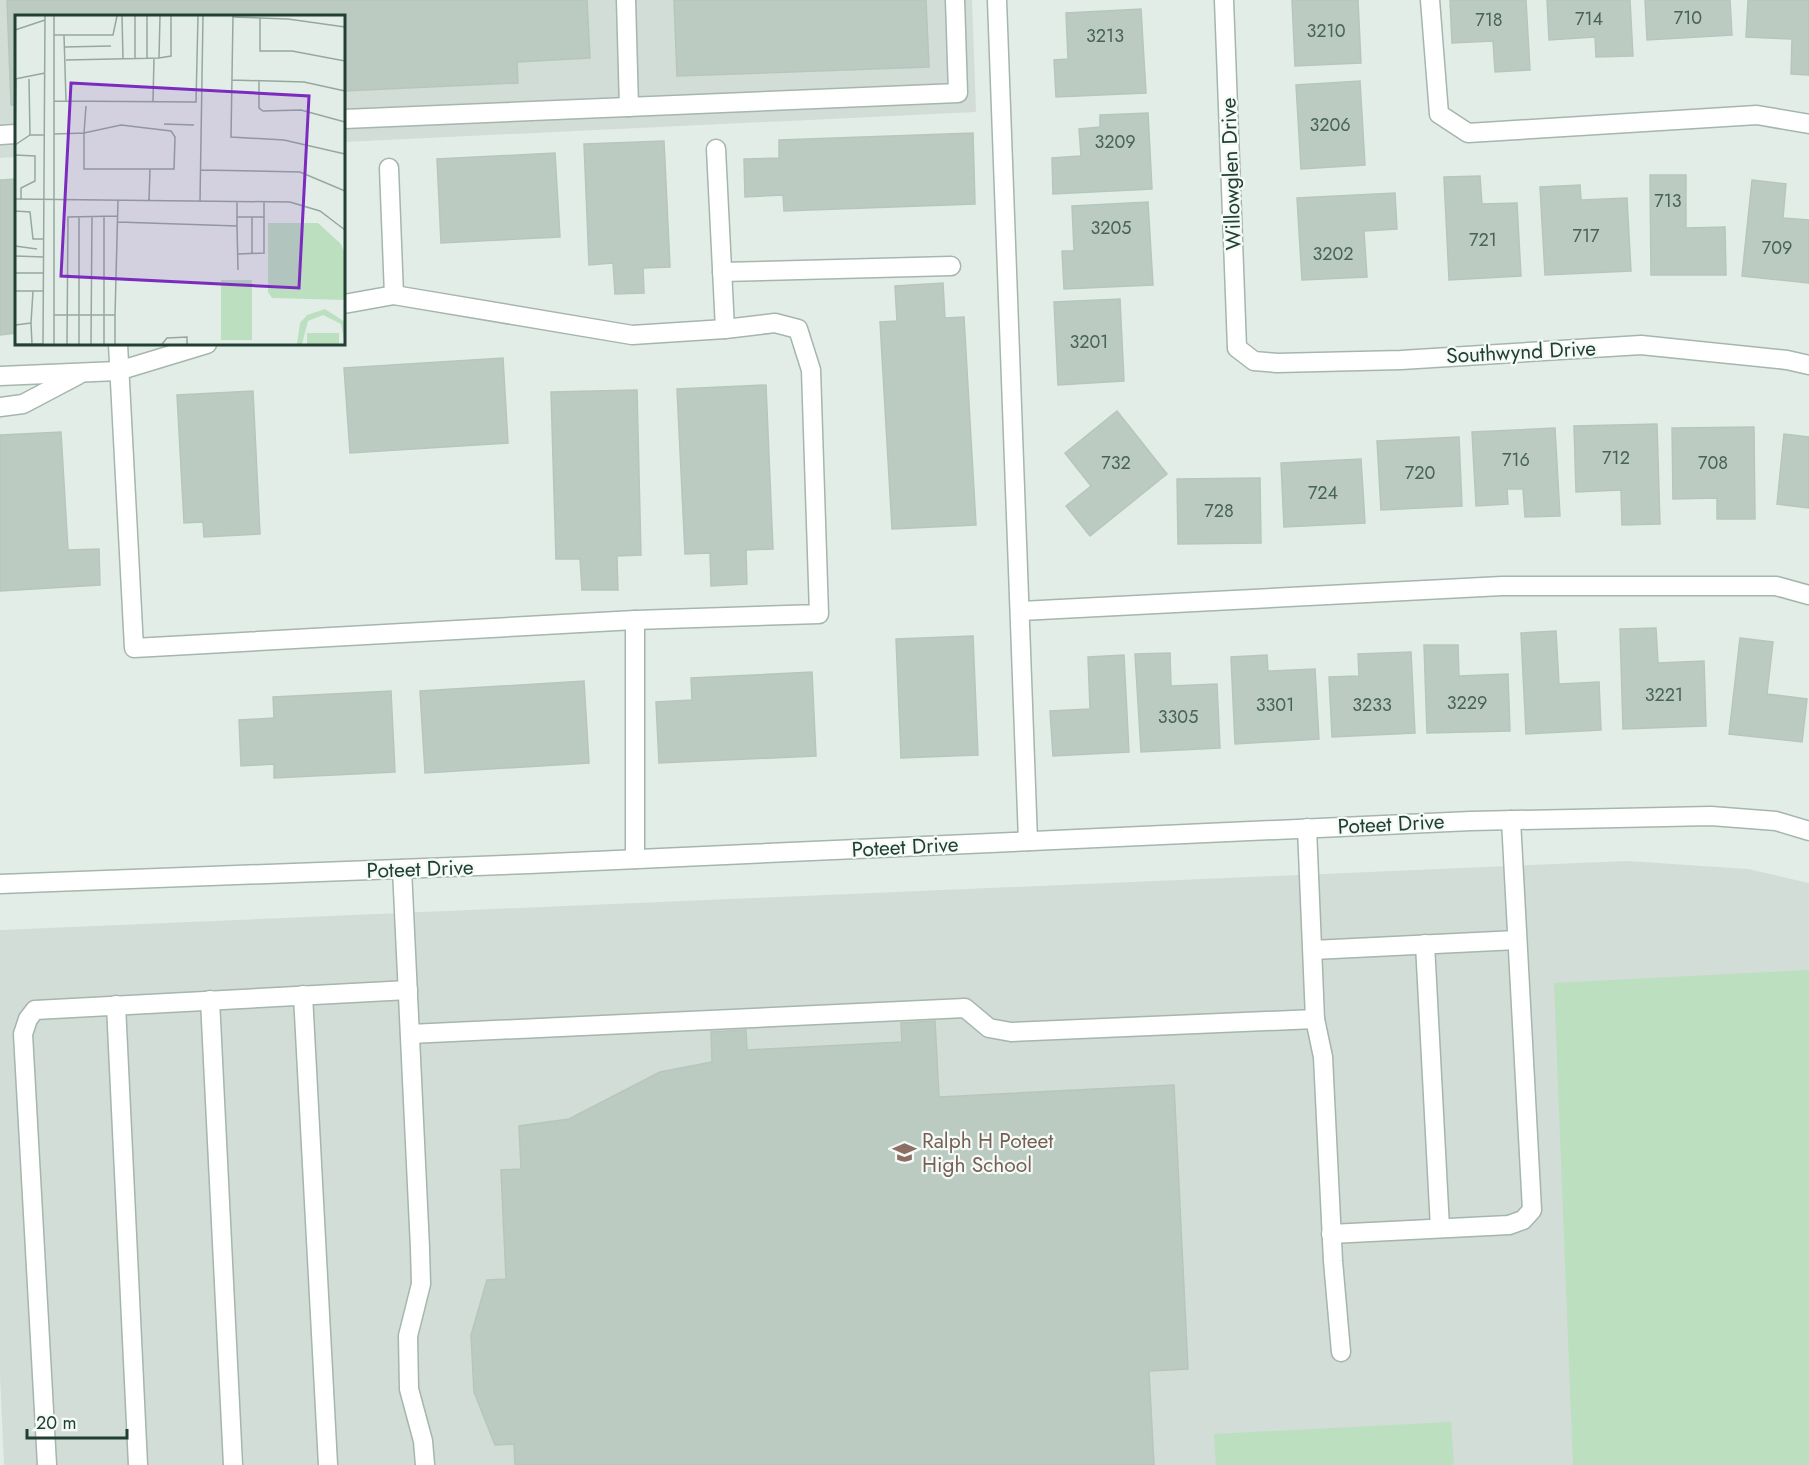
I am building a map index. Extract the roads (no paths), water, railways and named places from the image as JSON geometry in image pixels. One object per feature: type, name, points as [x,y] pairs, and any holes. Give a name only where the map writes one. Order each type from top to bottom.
[{"type":"street","points":[[626,0],[629,107]]},
{"type":"street","points":[[345,119],[958,93],[955,0]]},
{"type":"street","points":[[997,0],[1028,841]]},
{"type":"street","name":"Willowglen Drive","points":[[1224,0],[1238,348]]},
{"type":"street","points":[[1430,0],[1439,114],[1468,133],[1757,115],[1809,124]]},
{"type":"street","points":[[0,135],[15,134]]},
{"type":"street","points":[[716,149],[725,329]]},
{"type":"street","points":[[389,168],[394,295]]},
{"type":"street","points":[[722,272],[951,266]]},
{"type":"street","points":[[118,345],[134,648],[635,620],[819,614],[812,370],[798,329],[775,323],[632,335],[394,295],[345,304]]},
{"type":"street","points":[[0,376],[118,370],[204,345]]},
{"type":"street","name":"Southwynd Drive","points":[[1238,348],[1254,361],[1277,363],[1401,360],[1641,345],[1809,364]]},
{"type":"street","points":[[0,407],[23,404],[83,372]]},
{"type":"street","points":[[1021,611],[1502,586],[1776,586],[1809,595]]},
{"type":"street","points":[[635,620],[635,859]]},
{"type":"street","name":"Poteet Drive","points":[[0,884],[402,869],[1511,820],[1711,816],[1776,821],[1809,831]]},
{"type":"street","points":[[1331,1234],[1509,1225],[1523,1220],[1532,1210],[1511,820]]},
{"type":"street","points":[[1307,828],[1316,1019],[1323,1057],[1331,1234],[1341,1352]]},
{"type":"street","points":[[402,869],[421,1284],[408,1336],[409,1389],[423,1441],[425,1465]]},
{"type":"street","points":[[1313,950],[1517,940]]},
{"type":"street","points":[[1425,944],[1440,1228]]},
{"type":"street","points":[[47,1465],[23,1034],[28,1019],[35,1010],[408,990]]},
{"type":"street","points":[[303,996],[328,1465]]},
{"type":"street","points":[[210,1000],[233,1465]]},
{"type":"street","points":[[116,1005],[138,1465]]},
{"type":"street","points":[[410,1034],[965,1008],[989,1028],[1011,1032],[1316,1019]]},
{"type":"place","name":"Ralph H Poteet High School","points":[[904,1153]]}]
